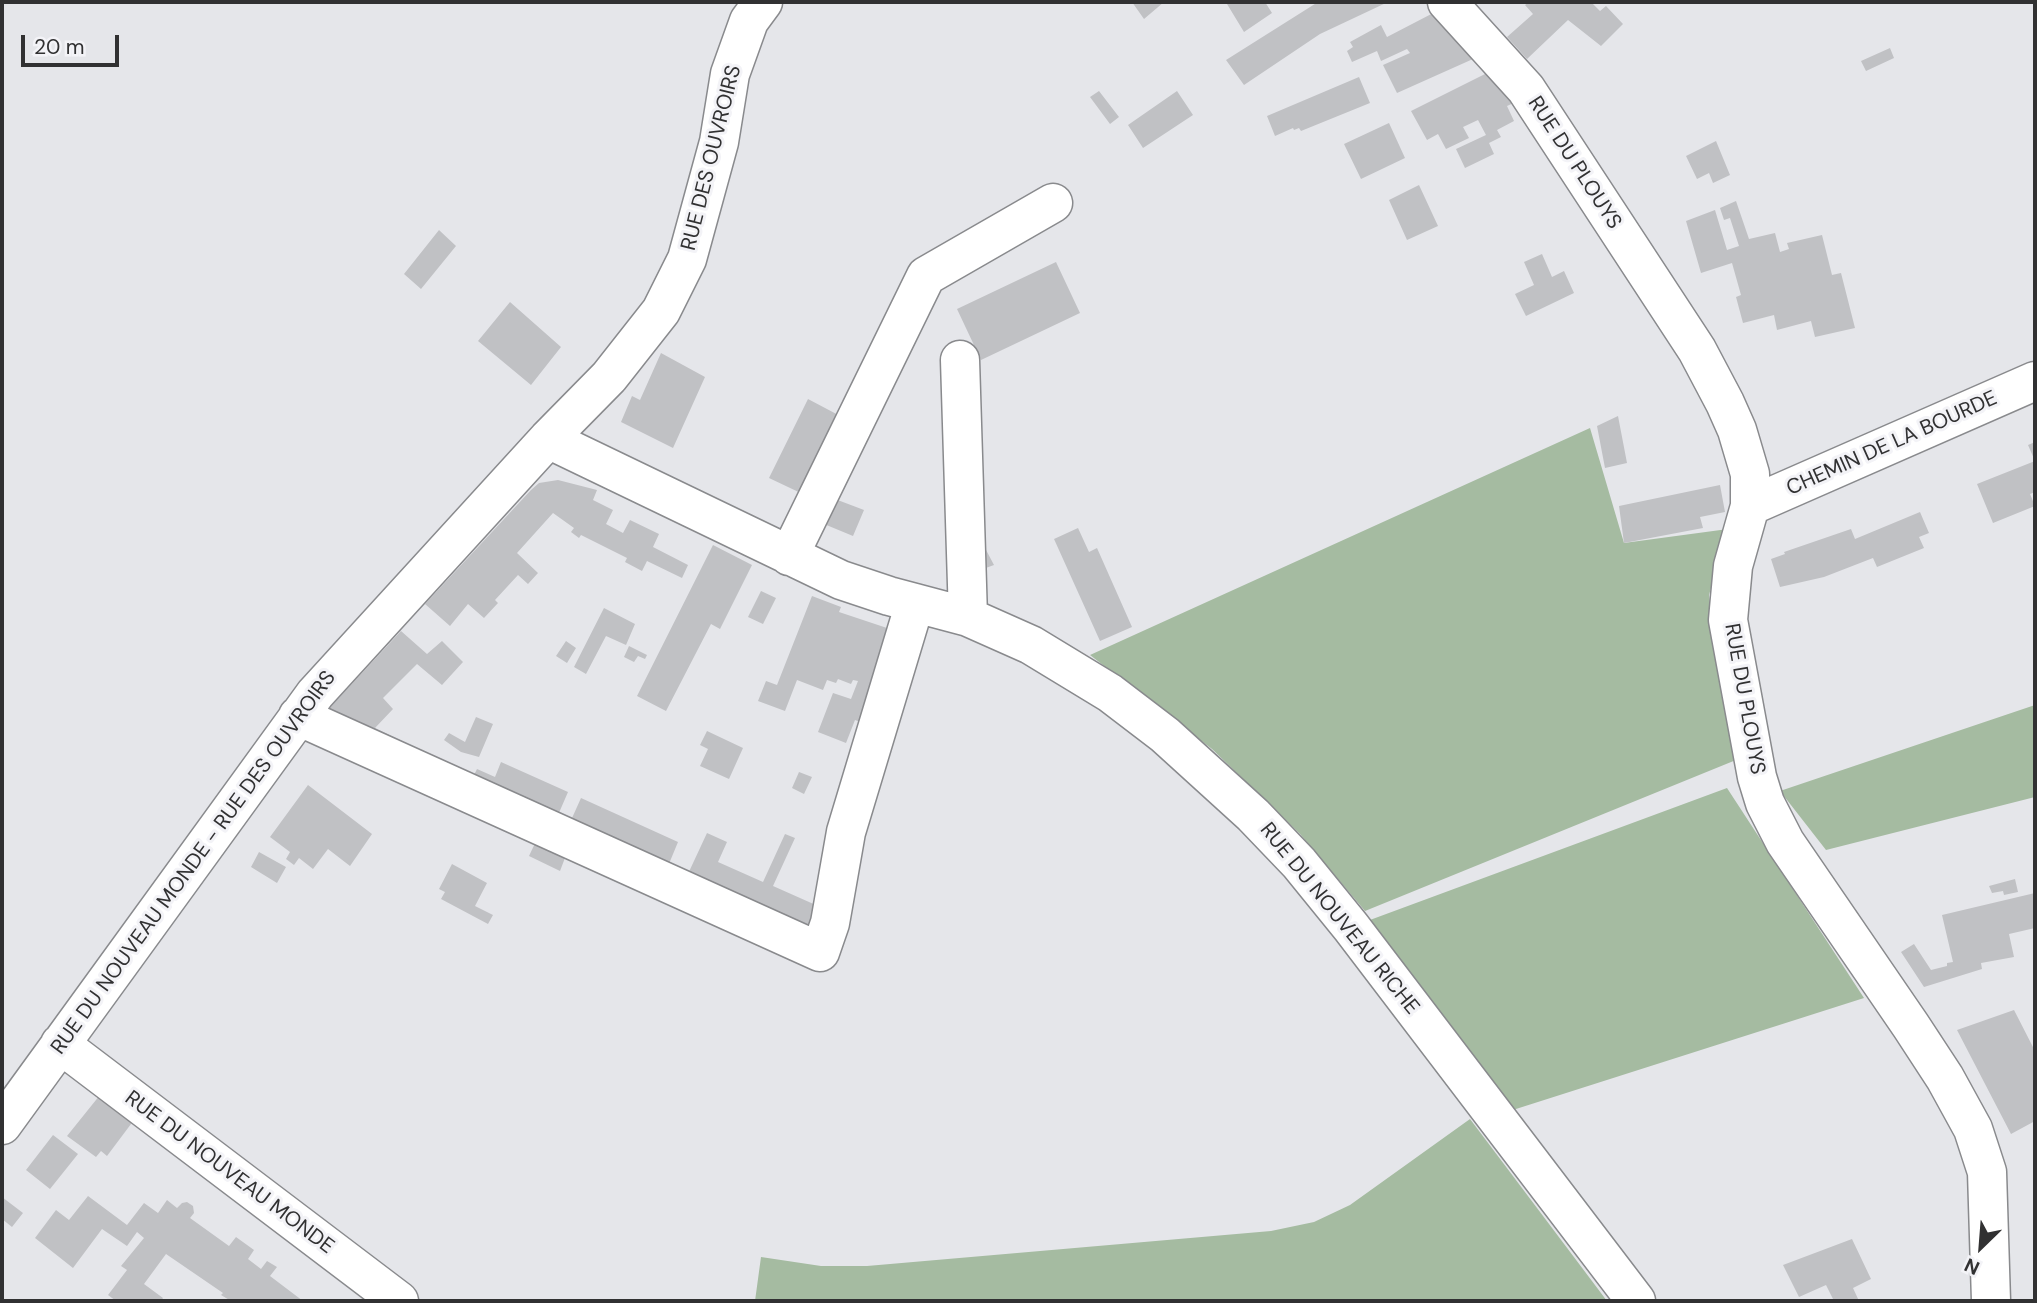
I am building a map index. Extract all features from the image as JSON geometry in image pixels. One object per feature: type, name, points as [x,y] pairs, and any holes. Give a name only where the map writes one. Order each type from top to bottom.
[{"type":"street","name":"RUE DES OUVROIRS","points":[[548,439],[609,377],[661,311],[687,260],[719,142],[730,74],[749,21],[762,2]]},
{"type":"street","name":"RUE DU PLOUYS","points":[[1447,2],[1526,89],[1697,350],[1713,377],[1737,430],[1750,474],[1749,506],[1733,566],[1728,620],[1761,790],[1785,842],[1911,1026],[1945,1078],[1973,1129],[1987,1172],[1991,1301]]},
{"type":"street","points":[[789,556],[926,276],[1053,202]]},
{"type":"street","points":[[548,439],[789,556],[863,588],[968,617],[960,360]]},
{"type":"street","name":"CHEMIN DE LA BOURDE","points":[[1749,506],[2035,382]]},
{"type":"street","name":"RUE DU NOUVEAU MONDE - RUE DES OUVROIRS","points":[[2,1125],[329,677],[548,439]]},
{"type":"street","points":[[298,716],[820,952],[830,923],[846,832],[915,603]]},
{"type":"street","name":"RUE DU NOUVEAU RICHE","points":[[968,617],[1031,645],[1110,693],[1165,735],[1253,815],[1299,863],[1351,927],[1636,1301]]},
{"type":"street","name":"RUE DU NOUVEAU MONDE","points":[[60,1044],[399,1301]]},
{"type":"green space","points":[[1590,428],[1624,543],[1728,529],[1709,595],[1719,679],[1736,760],[1365,911],[1300,834],[1212,749],[1090,655]]},
{"type":"green space","points":[[2035,705],[2035,797],[1826,850],[1780,791]]},
{"type":"green space","points":[[1727,788],[1864,998],[1494,1116],[1351,927]]},
{"type":"green space","points":[[1470,1119],[1607,1301],[755,1301],[761,1257],[821,1266],[867,1266],[1271,1231],[1314,1222],[1350,1205]]},
{"type":"building","points":[[1132,2],[1164,2],[1144,19]]},
{"type":"building","points":[[1265,2],[1272,13],[1244,32],[1227,4]]},
{"type":"building","points":[[1318,2],[1388,2],[1320,34],[1244,85],[1226,60]]},
{"type":"building","points":[[1529,2],[1591,2],[1600,11],[1606,6],[1623,24],[1601,46],[1568,20],[1527,59],[1507,37],[1533,14],[1525,5]]},
{"type":"building","points":[[1439,10],[1473,59],[1397,93],[1383,65],[1410,53],[1407,49],[1381,61],[1377,51],[1352,62],[1347,51],[1353,47],[1350,42],[1381,25],[1387,37]]},
{"type":"building","points":[[1890,48],[1894,58],[1866,71],[1861,61]]},
{"type":"building","points":[[1501,66],[1518,101],[1507,106],[1514,121],[1497,130],[1501,137],[1489,143],[1494,154],[1465,168],[1456,149],[1486,135],[1478,120],[1463,127],[1469,138],[1446,149],[1438,134],[1427,140],[1411,111]]},
{"type":"building","points":[[1359,77],[1370,103],[1301,131],[1299,128],[1293,128],[1275,136],[1267,116]]},
{"type":"building","points":[[1099,91],[1119,117],[1110,124],[1090,97]]},
{"type":"building","points":[[1177,91],[1193,115],[1143,148],[1128,125]]},
{"type":"building","points":[[1389,123],[1405,158],[1361,179],[1344,144]]},
{"type":"building","points":[[1716,141],[1730,175],[1713,183],[1709,173],[1697,179],[1686,156]]},
{"type":"building","points":[[1419,185],[1438,226],[1407,240],[1389,200]]},
{"type":"building","points":[[1736,201],[1749,239],[1775,233],[1780,252],[1789,249],[1787,243],[1822,235],[1832,275],[1841,273],[1855,328],[1815,337],[1811,321],[1777,330],[1774,315],[1743,323],[1736,297],[1741,295],[1732,263],[1701,273],[1686,221],[1715,210],[1727,250],[1739,246],[1730,218],[1724,220],[1720,208]]},
{"type":"building","points":[[439,230],[456,246],[421,289],[404,274]]},
{"type":"building","points":[[1542,254],[1552,277],[1564,271],[1574,293],[1526,316],[1515,294],[1534,285],[1524,262]]},
{"type":"building","points":[[1056,262],[1080,313],[981,360],[957,309]]},
{"type":"building","points":[[510,302],[561,347],[531,385],[478,341]]},
{"type":"building","points":[[661,353],[705,377],[673,448],[621,422],[632,396],[640,400]]},
{"type":"building","points":[[808,399],[844,418],[807,496],[769,478]]},
{"type":"building","points":[[1618,416],[1627,463],[1605,468],[1597,426]]},
{"type":"building","points":[[2035,442],[2035,461],[2028,445]]},
{"type":"building","points":[[2035,461],[2035,492],[2030,494],[2035,506],[1993,523],[1977,484]]},
{"type":"building","points":[[558,480],[597,490],[593,500],[613,510],[606,524],[623,533],[630,520],[659,534],[653,547],[688,565],[682,578],[647,561],[642,571],[625,562],[627,558],[581,535],[579,538],[571,532],[574,528],[553,513],[517,553],[538,573],[528,584],[518,575],[495,600],[498,603],[484,618],[468,604],[450,626],[425,604],[531,490],[539,483]]},
{"type":"building","points":[[1720,485],[1725,512],[1700,517],[1703,528],[1624,543],[1619,506]]},
{"type":"building","points":[[835,499],[864,510],[853,536],[824,524]]},
{"type":"building","points":[[1920,512],[1929,533],[1919,537],[1924,548],[1877,567],[1873,558],[1824,577],[1780,587],[1771,559],[1785,554],[1784,552],[1851,529],[1855,539]]},
{"type":"building","points":[[1078,528],[1089,552],[1097,548],[1132,627],[1100,641],[1054,539]]},
{"type":"building","points":[[713,545],[752,565],[720,629],[711,624],[666,711],[637,696]]},
{"type":"building","points":[[985,548],[994,565],[983,569]]},
{"type":"building","points":[[761,591],[776,598],[763,624],[748,617]]},
{"type":"building","points":[[812,596],[841,607],[839,612],[896,631],[863,723],[855,720],[846,743],[818,732],[833,693],[851,699],[858,681],[853,680],[851,684],[838,679],[836,683],[827,680],[823,690],[797,680],[785,711],[758,701],[766,681],[777,685]]},
{"type":"building","points":[[604,608],[635,624],[626,645],[606,636],[586,674],[574,667]]},
{"type":"building","points":[[401,631],[427,654],[442,641],[463,662],[442,685],[417,664],[383,698],[393,709],[375,728],[402,741],[396,754],[323,715]]},
{"type":"building","points":[[566,641],[576,648],[567,663],[556,656]]},
{"type":"building","points":[[629,646],[647,655],[645,659],[638,656],[634,662],[624,657]]},
{"type":"building","points":[[476,717],[493,724],[479,757],[461,752],[444,740],[449,733],[465,742]]},
{"type":"building","points":[[707,731],[743,748],[729,779],[700,766],[708,749],[700,745]]},
{"type":"building","points":[[501,762],[568,792],[555,822],[470,783],[477,769],[495,777]]},
{"type":"building","points":[[799,772],[812,777],[804,794],[792,788]]},
{"type":"building","points":[[308,785],[372,834],[350,866],[328,849],[313,869],[299,858],[294,865],[286,859],[290,852],[270,837]]},
{"type":"building","points":[[581,798],[678,842],[666,871],[568,827]]},
{"type":"building","points":[[707,833],[727,842],[718,862],[763,882],[785,834],[795,838],[773,886],[827,910],[813,939],[687,876]]},
{"type":"building","points":[[538,837],[568,850],[560,871],[529,856]]},
{"type":"building","points":[[259,852],[286,867],[277,883],[251,867]]},
{"type":"building","points":[[452,864],[487,883],[475,906],[493,915],[488,924],[441,899],[445,892],[439,889]]},
{"type":"building","points":[[2015,879],[2018,892],[2004,895],[2003,891],[1992,893],[1989,886]]},
{"type":"building","points":[[2035,893],[2035,928],[2009,934],[2014,957],[1981,963],[1982,969],[1924,987],[1901,952],[1914,944],[1931,970],[1947,966],[1947,963],[1953,962],[1942,915]]},
{"type":"building","points":[[2014,1010],[2035,1051],[2035,1121],[2011,1134],[1957,1030]]},
{"type":"building","points":[[104,1090],[137,1116],[107,1156],[101,1151],[96,1157],[67,1136]]},
{"type":"building","points":[[53,1135],[78,1154],[50,1189],[26,1170]]},
{"type":"building","points":[[88,1196],[127,1225],[144,1203],[158,1213],[167,1200],[177,1208],[187,1202],[193,1206],[194,1213],[190,1218],[229,1246],[236,1237],[254,1250],[248,1259],[261,1269],[267,1261],[277,1267],[270,1276],[303,1301],[231,1301],[166,1254],[144,1284],[163,1298],[161,1301],[116,1301],[108,1295],[127,1270],[121,1266],[144,1238],[137,1232],[127,1246],[102,1229],[73,1268],[35,1238],[56,1210],[69,1220]]},
{"type":"building","points":[[2,1197],[23,1213],[12,1227],[2,1219]]},
{"type":"building","points":[[1852,1239],[1871,1279],[1853,1288],[1859,1301],[1834,1301],[1826,1285],[1799,1297],[1783,1265]]}]
